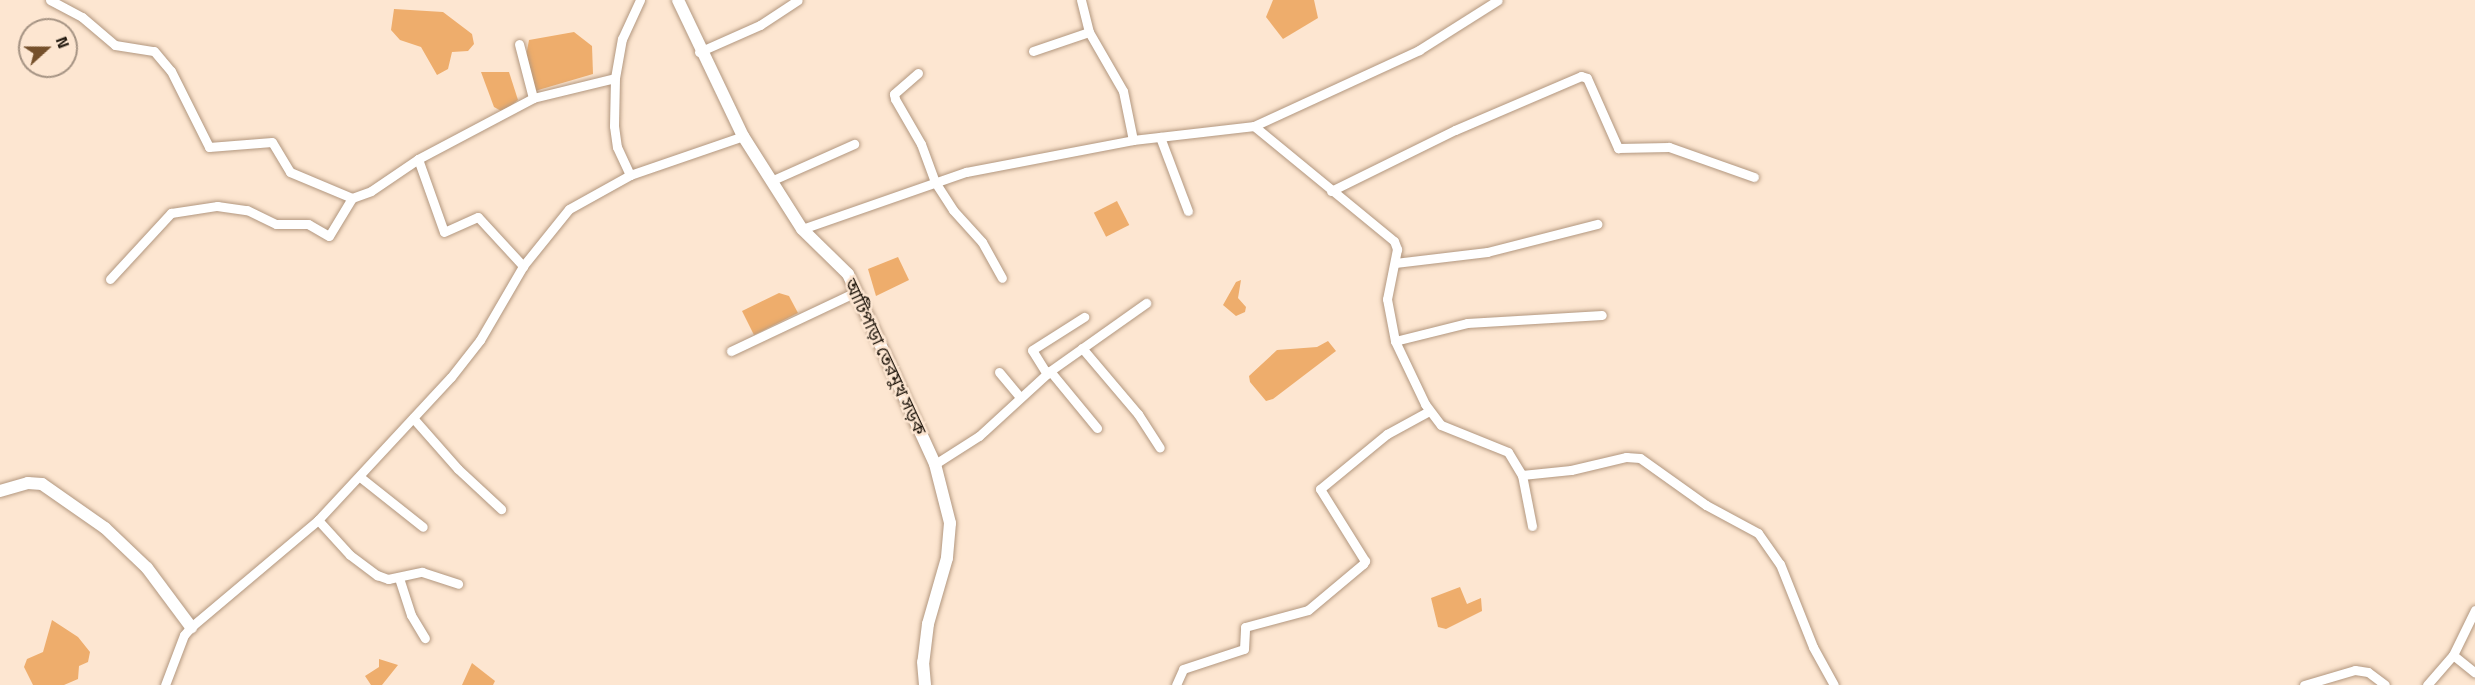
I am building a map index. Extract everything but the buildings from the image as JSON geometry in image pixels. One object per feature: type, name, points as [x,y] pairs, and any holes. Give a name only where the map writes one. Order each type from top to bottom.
[{"type":"main road","name":"আটিপাড়া তেরমুখ সড়ক","points":[[678,0],[699,52],[743,136],[802,229],[848,274],[935,464],[950,523],[947,558],[928,624],[923,662],[925,685]]},
{"type":"main road","points":[[0,491],[28,483],[42,484],[105,528],[147,568],[191,627]]},
{"type":"street","points":[[50,0],[82,17],[115,45],[154,51],[171,71],[209,147],[272,142],[290,172],[352,198]]},
{"type":"street","points":[[630,175],[617,147],[614,126],[615,78],[622,39],[640,0]]},
{"type":"street","points":[[699,52],[760,25],[798,0]]},
{"type":"street","points":[[1081,0],[1089,32],[1123,91],[1133,140]]},
{"type":"street","points":[[802,229],[935,182],[1031,159],[1133,140],[1254,126],[1419,50],[1498,0]]},
{"type":"street","points":[[1033,51],[1089,32]]},
{"type":"street","points":[[519,44],[533,98]]},
{"type":"street","points":[[918,73],[894,94],[895,99],[921,144],[935,182],[953,210],[982,242],[1002,278]]},
{"type":"street","points":[[1331,191],[1455,130],[1581,76],[1587,78],[1618,148],[1669,147],[1754,177]]},
{"type":"street","points":[[110,279],[171,213],[217,206],[247,210],[276,224],[308,224],[329,236],[352,198],[371,191],[418,159],[533,98],[615,78]]},
{"type":"street","points":[[1254,126],[1331,191],[1390,235],[1397,249],[1387,299],[1395,341],[1429,411],[1446,429],[1508,452],[1522,475],[1532,526]]},
{"type":"street","points":[[165,685],[184,635],[318,520],[360,477],[480,340],[523,266],[569,209],[630,175],[743,136]]},
{"type":"street","points":[[1160,137],[1188,211]]},
{"type":"street","points":[[773,180],[854,144]]},
{"type":"street","points":[[418,159],[444,232],[478,217],[523,266]]},
{"type":"street","points":[[1395,263],[1487,252],[1597,224]]},
{"type":"street","points":[[731,351],[856,292]]},
{"type":"street","points":[[935,464],[979,436],[1048,373],[1146,303]]},
{"type":"street","points":[[1395,341],[1467,323],[1602,315]]},
{"type":"street","points":[[1084,317],[1032,350],[1048,373],[1097,428]]},
{"type":"street","points":[[1082,348],[1138,414],[1160,448]]},
{"type":"street","points":[[999,372],[1020,397]]},
{"type":"street","points":[[1176,685],[1183,669],[1244,649],[1245,627],[1308,610],[1363,564],[1365,561],[1320,489],[1387,434],[1429,411]]},
{"type":"street","points":[[413,418],[458,469],[501,509]]},
{"type":"street","points":[[1522,475],[1571,470],[1626,457],[1640,458],[1706,505],[1758,533],[1780,564],[1813,647],[1834,685]]},
{"type":"street","points":[[360,477],[423,527]]},
{"type":"street","points":[[318,520],[369,570],[388,579],[422,572],[458,584]]},
{"type":"street","points":[[399,578],[411,615],[425,638]]},
{"type":"street","points":[[2427,685],[2453,655],[2475,610]]},
{"type":"street","points":[[2453,655],[2475,673]]},
{"type":"street","points":[[2304,685],[2355,670],[2368,672],[2385,685]]},
{"type":"shaded area","points":[[1273,0],[1314,0],[1318,18],[1283,39],[1266,17]]},
{"type":"shaded area","points":[[394,9],[443,12],[472,34],[474,44],[468,51],[452,52],[448,69],[437,75],[421,47],[400,40],[391,30]]},
{"type":"shaded area","points":[[574,32],[592,46],[593,74],[535,91],[526,56],[529,40]]},
{"type":"shaded area","points":[[481,72],[509,72],[518,100],[503,112],[494,107]]},
{"type":"shaded area","points":[[1117,201],[1129,225],[1106,237],[1094,213]]},
{"type":"shaded area","points":[[898,257],[909,280],[876,296],[868,269]]},
{"type":"shaded area","points":[[1241,280],[1238,298],[1246,307],[1245,312],[1236,316],[1223,305],[1236,282]]},
{"type":"shaded area","points":[[779,293],[789,296],[798,313],[754,335],[742,311]]},
{"type":"shaded area","points":[[1328,341],[1336,351],[1273,399],[1266,401],[1250,382],[1249,376],[1277,350],[1317,347]]},
{"type":"shaded area","points":[[1460,587],[1467,604],[1481,598],[1482,611],[1446,629],[1438,627],[1431,598]]},
{"type":"shaded area","points":[[52,620],[78,637],[90,652],[88,662],[79,666],[78,679],[64,685],[33,685],[24,667],[27,659],[43,652]]},
{"type":"shaded area","points":[[379,659],[398,665],[382,685],[371,685],[365,676],[379,667]]},
{"type":"shaded area","points":[[472,663],[495,681],[493,685],[462,685]]}]
